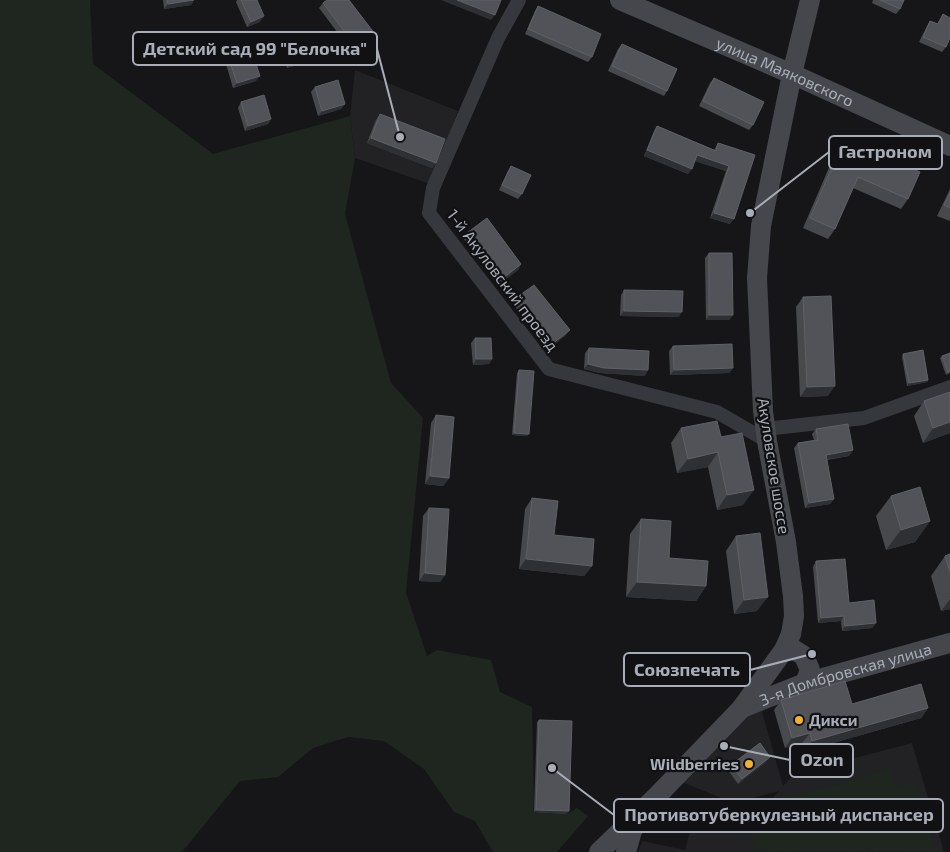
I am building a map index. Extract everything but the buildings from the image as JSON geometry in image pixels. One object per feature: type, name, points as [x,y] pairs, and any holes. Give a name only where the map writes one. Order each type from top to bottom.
[{"type":"street","name":"1-й Акуловский проезд","points":[[519,0],[498,38],[433,188],[429,213],[548,369],[717,412],[766,435]]},
{"type":"street","name":"улица Маяковского","points":[[620,0],[792,74],[950,146]]},
{"type":"street","name":"Акуловское шоссе","points":[[599,852],[656,797],[741,709],[779,657],[791,634],[794,616],[793,596],[786,542],[763,411],[757,278],[760,226],[792,74],[810,0]]},
{"type":"street","points":[[766,435],[864,418],[950,387]]},
{"type":"street","name":"3-я Домбровская улица","points":[[741,709],[796,686],[950,643]]},
{"type":"street","points":[[793,649],[804,656],[810,670],[796,686],[775,680],[773,673],[779,657],[793,649]]},
{"type":"street","name":"Акуловское шоссе","points":[[612,852],[656,797]]},
{"type":"street","points":[[626,852],[632,831],[643,812]]},
{"type":"shaded area","points":[[0,0],[90,0],[93,64],[213,154],[350,116],[355,158],[345,214],[391,383],[423,418],[406,593],[427,656],[437,650],[491,660],[500,692],[532,707],[534,812],[567,814],[577,808],[588,816],[557,852],[493,852],[475,821],[454,812],[424,769],[384,741],[348,737],[313,748],[278,777],[240,781],[182,852],[0,852]]},
{"type":"shaded area","points":[[355,70],[458,111],[430,184],[355,158],[350,116]]},
{"type":"shaded area","points":[[760,705],[783,786],[794,774],[912,743],[944,852],[638,852],[642,841],[685,850],[690,832],[761,811],[779,791],[734,803],[679,781]]},
{"type":"shaded area","points":[[890,769],[896,787],[916,781],[936,851],[757,852],[747,824],[762,819],[782,800]]},
{"type":"place","name":"Детский сад 99 \"Белочка\"","points":[[400,137]]},
{"type":"place","name":"Гастроном","points":[[750,213]]},
{"type":"place","name":"Союзпечать","points":[[812,654]]},
{"type":"place","name":"Дикси","points":[[799,720]]},
{"type":"place","name":"Ozon","points":[[724,746]]},
{"type":"place","name":"Wildberries","points":[[749,764]]},
{"type":"place","name":"Противотуберкулезный диспансер","points":[[552,768]]}]
